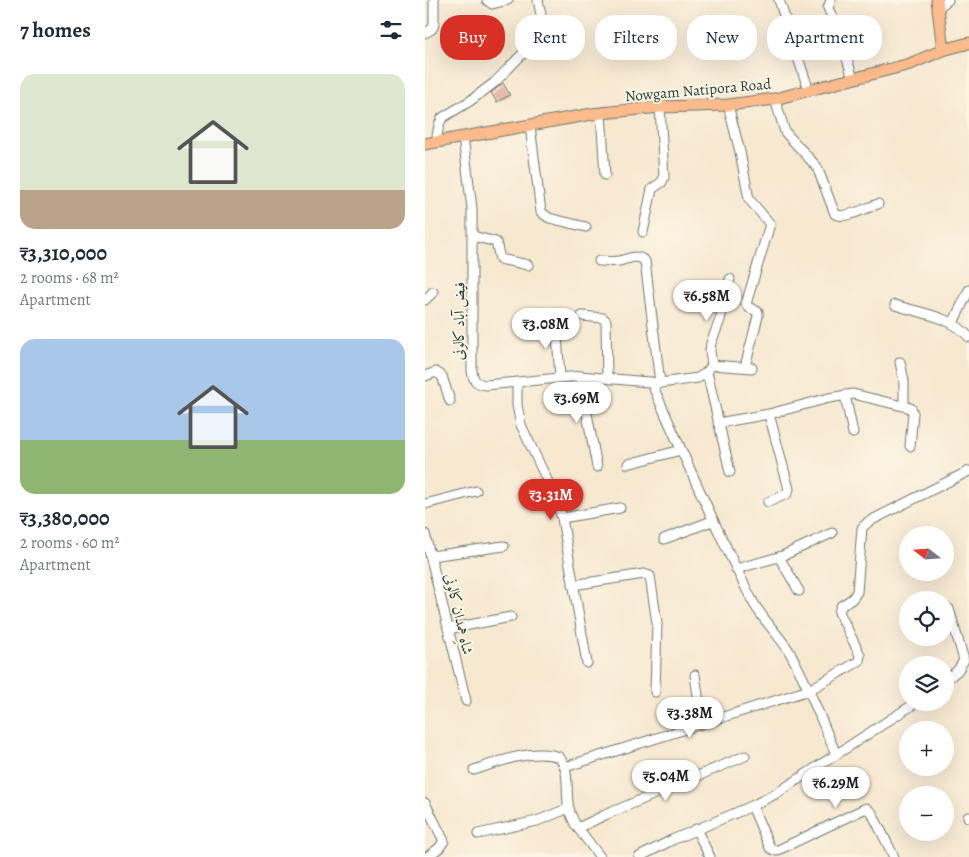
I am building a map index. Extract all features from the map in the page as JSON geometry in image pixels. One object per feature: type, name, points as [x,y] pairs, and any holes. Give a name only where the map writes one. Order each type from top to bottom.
[{"type":"main road","points":[[942,2],[943,50]]},
{"type":"main road","name":"Nowgam Natipora Road","points":[[431,143],[601,113],[660,107],[728,105],[775,100],[910,64],[943,50],[969,43]]},
{"type":"street","points":[[425,33],[434,26],[434,0]]},
{"type":"street","points":[[487,0],[492,4],[508,0]]},
{"type":"street","points":[[431,143],[442,118],[470,101],[494,83],[542,34],[544,28],[538,0]]},
{"type":"street","points":[[779,0],[809,91]]},
{"type":"street","points":[[831,0],[828,8],[839,32],[853,79]]},
{"type":"street","points":[[775,100],[785,132],[817,167],[835,214],[845,216],[878,204]]},
{"type":"street","points":[[710,369],[749,368],[758,312],[746,304],[770,224],[749,199],[728,105]]},
{"type":"street","points":[[643,232],[652,189],[662,182],[665,176],[660,107]]},
{"type":"street","points":[[601,113],[605,175]]},
{"type":"street","points":[[530,126],[541,212],[549,218],[586,227]]},
{"type":"street","name":"فیض آباد کالونی","points":[[463,137],[472,208],[473,376],[475,382],[479,384],[517,383],[580,376],[656,382],[698,378],[710,369]]},
{"type":"street","points":[[473,236],[496,242],[498,256],[502,261],[528,265]]},
{"type":"street","points":[[599,261],[619,261],[633,256],[640,257],[645,261],[656,382],[681,450],[712,521],[736,569],[759,611],[787,648],[809,690],[836,754]]},
{"type":"street","points":[[730,279],[710,351],[710,369],[718,422],[730,472]]},
{"type":"street","points":[[953,323],[969,290]]},
{"type":"street","points":[[425,300],[433,292]]},
{"type":"street","points":[[895,305],[953,323],[969,337]]},
{"type":"street","points":[[582,316],[603,318],[606,321],[607,378]]},
{"type":"street","points":[[555,322],[560,377]]},
{"type":"street","points":[[900,362],[904,381],[904,406]]},
{"type":"street","points":[[425,376],[435,372],[442,376],[450,401]]},
{"type":"street","points":[[580,376],[597,467]]},
{"type":"street","points":[[517,383],[517,404],[521,425],[563,518],[587,663]]},
{"type":"street","points":[[718,422],[769,414],[845,395],[865,396],[913,409],[910,446]]},
{"type":"street","points":[[845,395],[853,433]]},
{"type":"street","points":[[768,502],[787,494],[789,490],[769,414]]},
{"type":"street","points":[[628,464],[681,450]]},
{"type":"street","points":[[565,767],[809,690],[857,663],[861,658],[839,612],[841,606],[852,599],[857,592],[862,528],[868,522],[969,471]]},
{"type":"street","points":[[425,504],[476,491]]},
{"type":"street","points":[[563,518],[620,508]]},
{"type":"street","points":[[664,538],[712,521]]},
{"type":"street","points":[[736,569],[779,557],[832,533]]},
{"type":"street","name":"شاہِ ہمدان کالونی","points":[[425,534],[466,701]]},
{"type":"street","points":[[431,556],[505,546]]},
{"type":"street","points":[[779,557],[799,591]]},
{"type":"street","points":[[573,585],[644,574],[650,576],[657,623],[655,692]]},
{"type":"street","points":[[448,629],[511,617]]},
{"type":"street","points":[[954,625],[964,660],[954,673]]},
{"type":"street","points":[[695,675],[702,723]]},
{"type":"street","points":[[639,857],[696,829],[752,806],[785,788],[903,711]]},
{"type":"street","points":[[474,770],[523,756],[555,756],[559,758],[565,767],[569,808],[578,828],[600,857]]},
{"type":"street","points":[[578,828],[745,756]]},
{"type":"street","points":[[425,804],[444,841],[439,848],[427,857]]},
{"type":"street","points":[[752,806],[770,848],[776,851],[866,808],[872,813],[895,857]]},
{"type":"street","points":[[478,834],[531,823],[569,808]]},
{"type":"street","points":[[696,829],[710,857]]},
{"type":"building","points":[[503,83],[510,95],[497,102],[491,93]]}]
